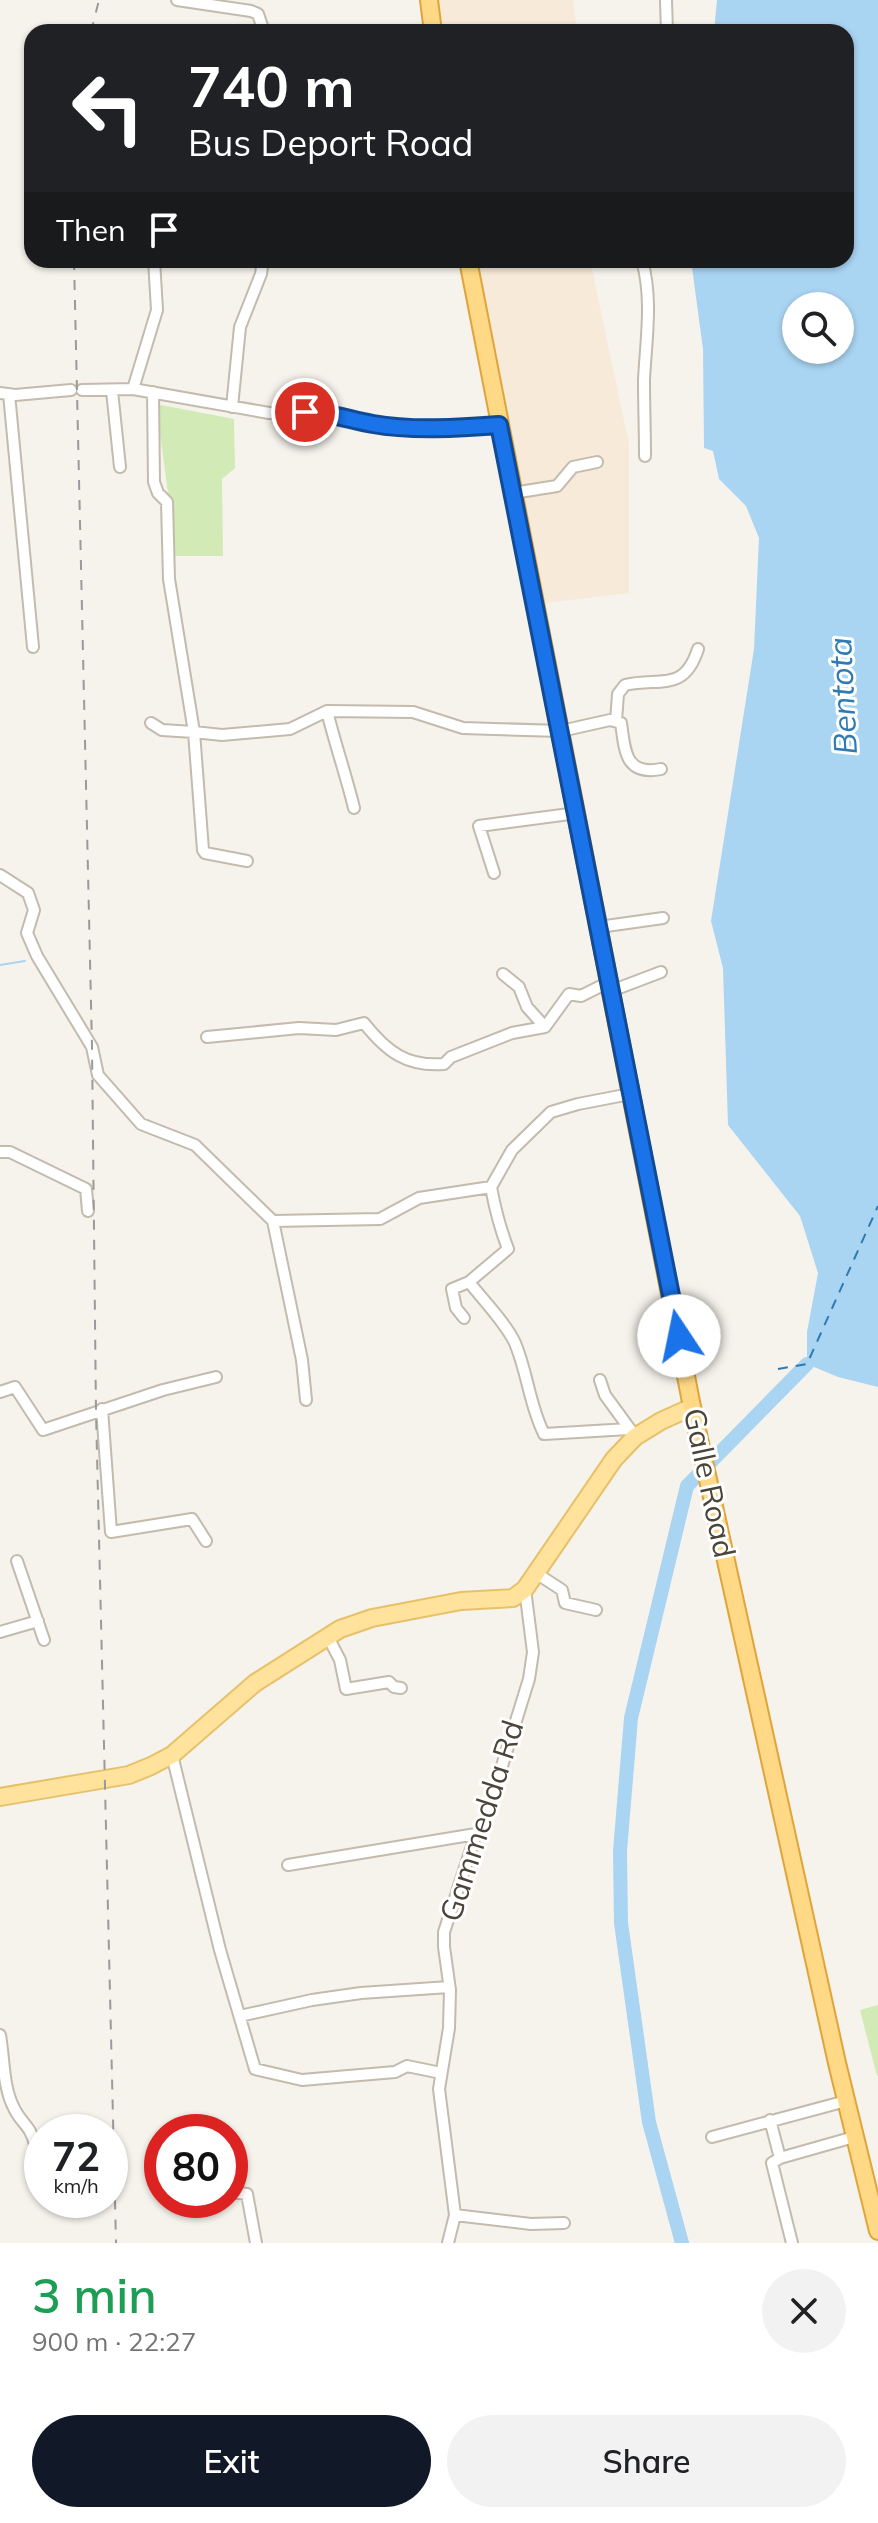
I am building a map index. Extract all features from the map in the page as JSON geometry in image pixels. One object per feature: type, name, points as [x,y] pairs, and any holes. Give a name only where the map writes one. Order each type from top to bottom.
[{"type":"highway","points":[[429,0],[432,24]]},
{"type":"highway","name":"Galle Road","points":[[470,268],[693,1413],[854,2137],[878,2231]]},
{"type":"main road","points":[[0,1797],[129,1775],[172,1755],[255,1683],[340,1629],[372,1618],[461,1601],[513,1598],[525,1589],[632,1433],[693,1413]]},
{"type":"street","points":[[177,0],[251,5],[261,24]]},
{"type":"street","points":[[666,0],[667,24]]},
{"type":"street","points":[[133,389],[157,310],[154,268]]},
{"type":"street","points":[[232,407],[240,327],[262,268]]},
{"type":"street","points":[[644,268],[649,314],[644,379],[645,456]]},
{"type":"street","points":[[33,647],[4,394],[133,389],[269,413],[323,412],[373,424],[454,428],[499,425]]},
{"type":"street","points":[[112,391],[120,467]]},
{"type":"street","points":[[153,392],[154,482],[158,493],[167,502],[169,579],[194,732],[203,850],[205,853],[247,861]]},
{"type":"street","points":[[513,493],[557,486],[573,467],[597,462]]},
{"type":"street","points":[[616,721],[618,694],[625,685],[675,681],[694,664],[698,649]]},
{"type":"street","points":[[327,711],[354,808]]},
{"type":"street","points":[[151,723],[172,732],[222,735],[290,729],[327,711],[413,712],[463,728],[561,731],[616,721],[621,723],[627,755],[635,767],[642,771],[661,769]]},
{"type":"street","points":[[494,873],[479,826],[577,813]]},
{"type":"street","points":[[0,875],[28,893],[34,910],[27,933],[37,956],[92,1047],[98,1075],[141,1124],[195,1145],[273,1221],[302,1360],[306,1400]]},
{"type":"street","points":[[599,927],[663,918]]},
{"type":"street","points":[[207,1037],[299,1028],[336,1030],[364,1023],[377,1040],[408,1060],[424,1066],[444,1064],[451,1057],[512,1033],[545,1027],[569,994],[581,996],[661,972]]},
{"type":"street","points":[[503,974],[519,987],[527,1007],[545,1027]]},
{"type":"street","points":[[464,1318],[456,1308],[452,1289],[469,1282],[508,1249],[504,1231],[498,1226],[491,1187],[512,1150],[551,1112],[630,1094]]},
{"type":"street","points":[[0,1152],[10,1152],[86,1189],[88,1211]]},
{"type":"street","points":[[273,1221],[380,1219],[419,1198],[491,1187]]},
{"type":"street","points":[[469,1282],[513,1340],[523,1367],[533,1412],[544,1434],[632,1433]]},
{"type":"street","points":[[0,1392],[15,1387],[43,1430],[102,1409],[216,1377]]},
{"type":"street","points":[[600,1380],[605,1395],[632,1433]]},
{"type":"street","points":[[102,1409],[111,1532],[192,1519],[206,1541]]},
{"type":"street","points":[[17,1561],[44,1640]]},
{"type":"street","points":[[536,1573],[562,1590],[565,1603],[596,1610]]},
{"type":"street","name":"Gammedda Rd","points":[[448,2243],[455,2215],[439,2089],[449,2028],[444,1932],[476,1834],[483,1827],[529,1679],[533,1652],[525,1589]]},
{"type":"street","points":[[0,1632],[38,1621]]},
{"type":"street","points":[[328,1637],[340,1660],[346,1689],[389,1682],[401,1688]]},
{"type":"street","points":[[172,1755],[220,1950],[255,2069],[302,2080],[395,2072],[407,2066],[441,2073]]},
{"type":"street","points":[[288,1865],[476,1834]]},
{"type":"street","points":[[240,2016],[361,1993],[449,1987]]},
{"type":"street","points":[[0,2035],[11,2103],[24,2121]]},
{"type":"street","points":[[712,2137],[846,2101]]},
{"type":"street","points":[[770,2120],[780,2158]]},
{"type":"street","points":[[792,2243],[772,2163],[854,2137]]},
{"type":"street","points":[[248,2199],[256,2243]]},
{"type":"street","points":[[455,2215],[531,2224],[564,2223]]},
{"type":"shaded area","points":[[436,0],[573,0],[576,24],[439,24]]},
{"type":"shaded area","points":[[480,268],[592,268],[629,444],[629,593],[544,603]]},
{"type":"green space","points":[[156,404],[234,419],[235,468],[222,479],[223,556],[172,556],[169,501]]},
{"type":"green space","points":[[878,2005],[878,2076],[877,2076],[860,2010]]},
{"type":"water","name":"Bentota","points":[[717,0],[878,0],[878,1387],[838,1377],[807,1364],[807,1332],[818,1273],[800,1216],[728,1125],[723,968],[711,921],[754,649],[759,538],[746,506],[719,479],[713,451],[704,448],[703,349],[692,268],[854,268],[854,24],[715,24]]},
{"type":"waterway","points":[[0,965],[25,961]]},
{"type":"waterway","points":[[682,2243],[649,2122],[621,1923],[620,1851],[631,1718],[687,1486],[807,1364]]},
{"type":"ferry route","points":[[778,1369],[807,1364],[878,1206]]},
{"type":"railway","points":[[93,24],[99,0]]},
{"type":"railway","points":[[74,268],[92,1047],[96,1413],[116,2243]]},
{"type":"route","points":[[305,412],[323,412],[373,424],[454,428],[499,425],[679,1336]]}]
